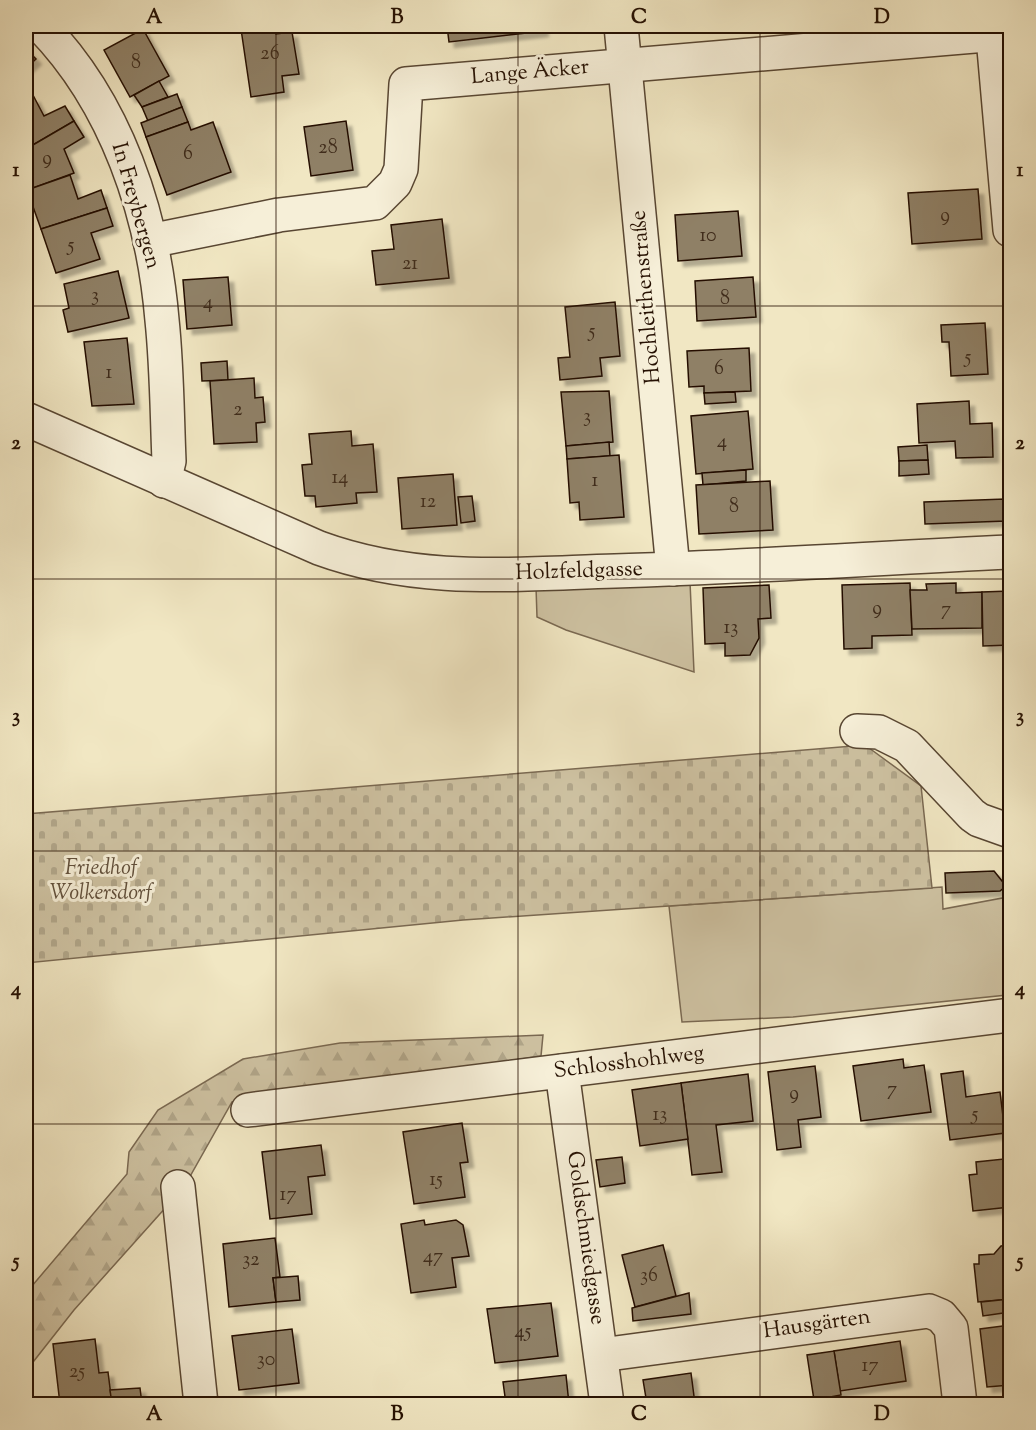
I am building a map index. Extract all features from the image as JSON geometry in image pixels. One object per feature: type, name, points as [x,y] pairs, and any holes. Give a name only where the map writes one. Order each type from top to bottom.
[{"type":"street","name":"In Freybergen","points":[[41,26],[64,49],[95,93],[122,148],[150,240],[162,319],[169,461],[164,481]]},
{"type":"street","name":"Hochleithenstraße","points":[[621,26],[674,569]]},
{"type":"street","name":"Lange Äcker","points":[[150,240],[279,216],[375,203],[395,183],[401,168],[406,84],[998,31]]},
{"type":"street","points":[[998,31],[1011,230]]},
{"type":"street","name":"Holzfeldgasse","points":[[26,418],[319,548],[358,562],[380,566],[460,575],[674,569],[1011,552]]},
{"type":"street","points":[[857,731],[879,732],[907,747],[972,815],[979,820],[1011,831]]},
{"type":"street","name":"Schlosshohlweg","points":[[248,1110],[1011,1015]]},
{"type":"street","name":"Goldschmiedgasse","points":[[562,1071],[607,1404]]},
{"type":"street","points":[[178,1187],[201,1404]]},
{"type":"street","name":"Hausgärten","points":[[601,1355],[929,1311],[941,1316],[951,1328],[960,1404]]},
{"type":"green space","points":[[690,582],[694,672],[566,630],[537,617],[536,587]]},
{"type":"green space","name":"Friedhof Wolkersdorf","points":[[865,745],[921,786],[932,888],[463,920],[26,963],[26,814]]},
{"type":"green space","points":[[942,887],[943,909],[1008,897],[1010,977],[1007,995],[793,1017],[682,1022],[669,906]]},
{"type":"green space","points":[[543,1035],[541,1056],[232,1102],[184,1187],[74,1310],[26,1371],[26,1293],[127,1174],[129,1152],[158,1110],[243,1059],[340,1043]]},
{"type":"building","points":[[275,26],[276,34],[292,32],[299,74],[282,76],[284,92],[251,97],[241,29]]},
{"type":"building","points":[[447,26],[542,26],[543,31],[449,42]]},
{"type":"building","points":[[143,29],[169,76],[130,97],[104,50]]},
{"type":"building","points":[[26,49],[36,59],[26,68]]},
{"type":"building","points":[[159,81],[168,97],[142,107],[134,95]]},
{"type":"building","points":[[177,94],[182,107],[148,121],[142,107]]},
{"type":"building","points":[[34,97],[44,116],[65,106],[74,121],[26,149],[26,104]]},
{"type":"building","points":[[182,107],[188,122],[146,137],[141,123]]},
{"type":"building","points":[[74,121],[84,137],[64,149],[74,173],[33,188],[26,169],[26,149]]},
{"type":"building","points":[[346,121],[353,170],[311,176],[304,127]]},
{"type":"building","points":[[188,122],[191,130],[213,122],[231,172],[167,195],[146,137]]},
{"type":"building","points":[[70,175],[78,199],[101,190],[107,208],[41,229],[27,190]]},
{"type":"building","points":[[978,189],[982,239],[912,244],[908,193]]},
{"type":"building","points":[[107,208],[113,226],[91,233],[100,259],[56,273],[41,229]]},
{"type":"building","points":[[738,211],[742,256],[678,261],[675,215]]},
{"type":"building","points":[[442,219],[449,278],[376,285],[372,251],[394,249],[391,225]]},
{"type":"building","points":[[118,271],[129,318],[68,332],[63,310],[69,308],[64,284]]},
{"type":"building","points":[[228,277],[232,325],[187,329],[183,280]]},
{"type":"building","points":[[753,277],[756,317],[697,321],[695,281]]},
{"type":"building","points":[[615,302],[620,356],[600,358],[602,376],[560,380],[558,358],[570,357],[565,307]]},
{"type":"building","points":[[985,323],[988,374],[951,376],[949,342],[942,342],[941,325]]},
{"type":"building","points":[[127,338],[134,404],[92,406],[84,342]]},
{"type":"building","points":[[749,348],[751,391],[704,393],[704,386],[689,387],[687,351]]},
{"type":"building","points":[[227,361],[228,380],[202,381],[201,363]]},
{"type":"building","points":[[254,378],[255,398],[263,397],[265,422],[256,423],[257,442],[214,444],[210,381]]},
{"type":"building","points":[[609,391],[613,442],[566,446],[561,392]]},
{"type":"building","points":[[735,392],[736,402],[705,404],[704,393]]},
{"type":"building","points":[[969,401],[970,424],[992,423],[993,457],[956,458],[955,441],[919,443],[917,404]]},
{"type":"building","points":[[748,411],[753,469],[696,474],[691,416]]},
{"type":"building","points":[[351,431],[352,446],[373,444],[377,492],[356,493],[357,503],[316,507],[315,496],[305,496],[302,465],[312,464],[309,434]]},
{"type":"building","points":[[609,442],[610,456],[567,459],[566,446]]},
{"type":"building","points":[[927,445],[928,460],[899,461],[898,447]]},
{"type":"building","points":[[619,455],[624,517],[580,520],[579,502],[570,503],[567,459]]},
{"type":"building","points":[[928,460],[929,474],[899,476],[899,461]]},
{"type":"building","points":[[746,470],[746,481],[703,485],[702,473]]},
{"type":"building","points":[[453,474],[457,525],[402,529],[398,478]]},
{"type":"building","points":[[770,481],[773,530],[699,534],[696,485]]},
{"type":"building","points":[[472,496],[475,521],[461,523],[458,497]]},
{"type":"building","points":[[1005,499],[1006,521],[925,524],[924,502]]},
{"type":"building","points":[[910,583],[912,635],[872,636],[872,648],[844,649],[842,585]]},
{"type":"building","points":[[956,583],[956,593],[982,592],[982,628],[912,629],[910,590],[927,590],[926,584]]},
{"type":"building","points":[[769,585],[771,618],[758,619],[759,638],[750,655],[725,656],[725,643],[705,644],[703,588]]},
{"type":"building","points":[[1010,591],[1010,645],[983,646],[982,592]]},
{"type":"building","points":[[994,871],[1006,886],[1000,891],[946,893],[945,873]]},
{"type":"building","points":[[903,1059],[904,1068],[924,1065],[931,1112],[861,1121],[853,1066]]},
{"type":"building","points":[[815,1066],[821,1117],[798,1120],[801,1147],[777,1150],[768,1072]]},
{"type":"building","points":[[963,1071],[966,1097],[1000,1092],[1005,1133],[950,1140],[941,1074]]},
{"type":"building","points":[[748,1074],[753,1121],[716,1125],[722,1172],[692,1175],[681,1083]]},
{"type":"building","points":[[681,1083],[688,1139],[640,1146],[632,1090]]},
{"type":"building","points":[[462,1123],[468,1162],[460,1163],[465,1197],[414,1204],[403,1132]]},
{"type":"building","points":[[321,1145],[325,1175],[308,1177],[312,1214],[270,1219],[262,1152]]},
{"type":"building","points":[[622,1157],[625,1183],[600,1187],[596,1160]]},
{"type":"building","points":[[1004,1159],[1005,1170],[1010,1169],[1010,1207],[973,1211],[969,1175],[977,1174],[976,1162]]},
{"type":"building","points":[[424,1220],[425,1225],[456,1220],[463,1225],[469,1256],[452,1258],[456,1287],[411,1293],[401,1224]]},
{"type":"building","points":[[275,1238],[280,1277],[273,1278],[276,1302],[229,1307],[223,1244]]},
{"type":"building","points":[[663,1245],[676,1296],[635,1307],[622,1255]]},
{"type":"building","points":[[1010,1245],[1010,1299],[978,1302],[974,1264],[979,1264],[979,1255],[994,1254],[1001,1246]]},
{"type":"building","points":[[298,1276],[300,1300],[276,1302],[273,1278]]},
{"type":"building","points":[[689,1293],[691,1314],[633,1321],[632,1308]]},
{"type":"building","points":[[1010,1299],[1010,1312],[983,1316],[981,1302]]},
{"type":"building","points":[[551,1303],[558,1356],[495,1363],[487,1309]]},
{"type":"building","points":[[1010,1325],[1010,1385],[987,1387],[980,1329]]},
{"type":"building","points":[[292,1329],[299,1383],[239,1390],[232,1336]]},
{"type":"building","points":[[95,1339],[99,1373],[108,1372],[112,1404],[60,1404],[53,1344]]},
{"type":"building","points":[[900,1341],[906,1381],[840,1391],[834,1351]]},
{"type":"building","points":[[834,1351],[841,1395],[814,1400],[807,1355]]},
{"type":"building","points":[[691,1373],[695,1404],[647,1404],[643,1380]]},
{"type":"building","points":[[566,1375],[569,1404],[506,1404],[503,1382]]},
{"type":"building","points":[[140,1388],[142,1404],[112,1404],[110,1390]]}]
